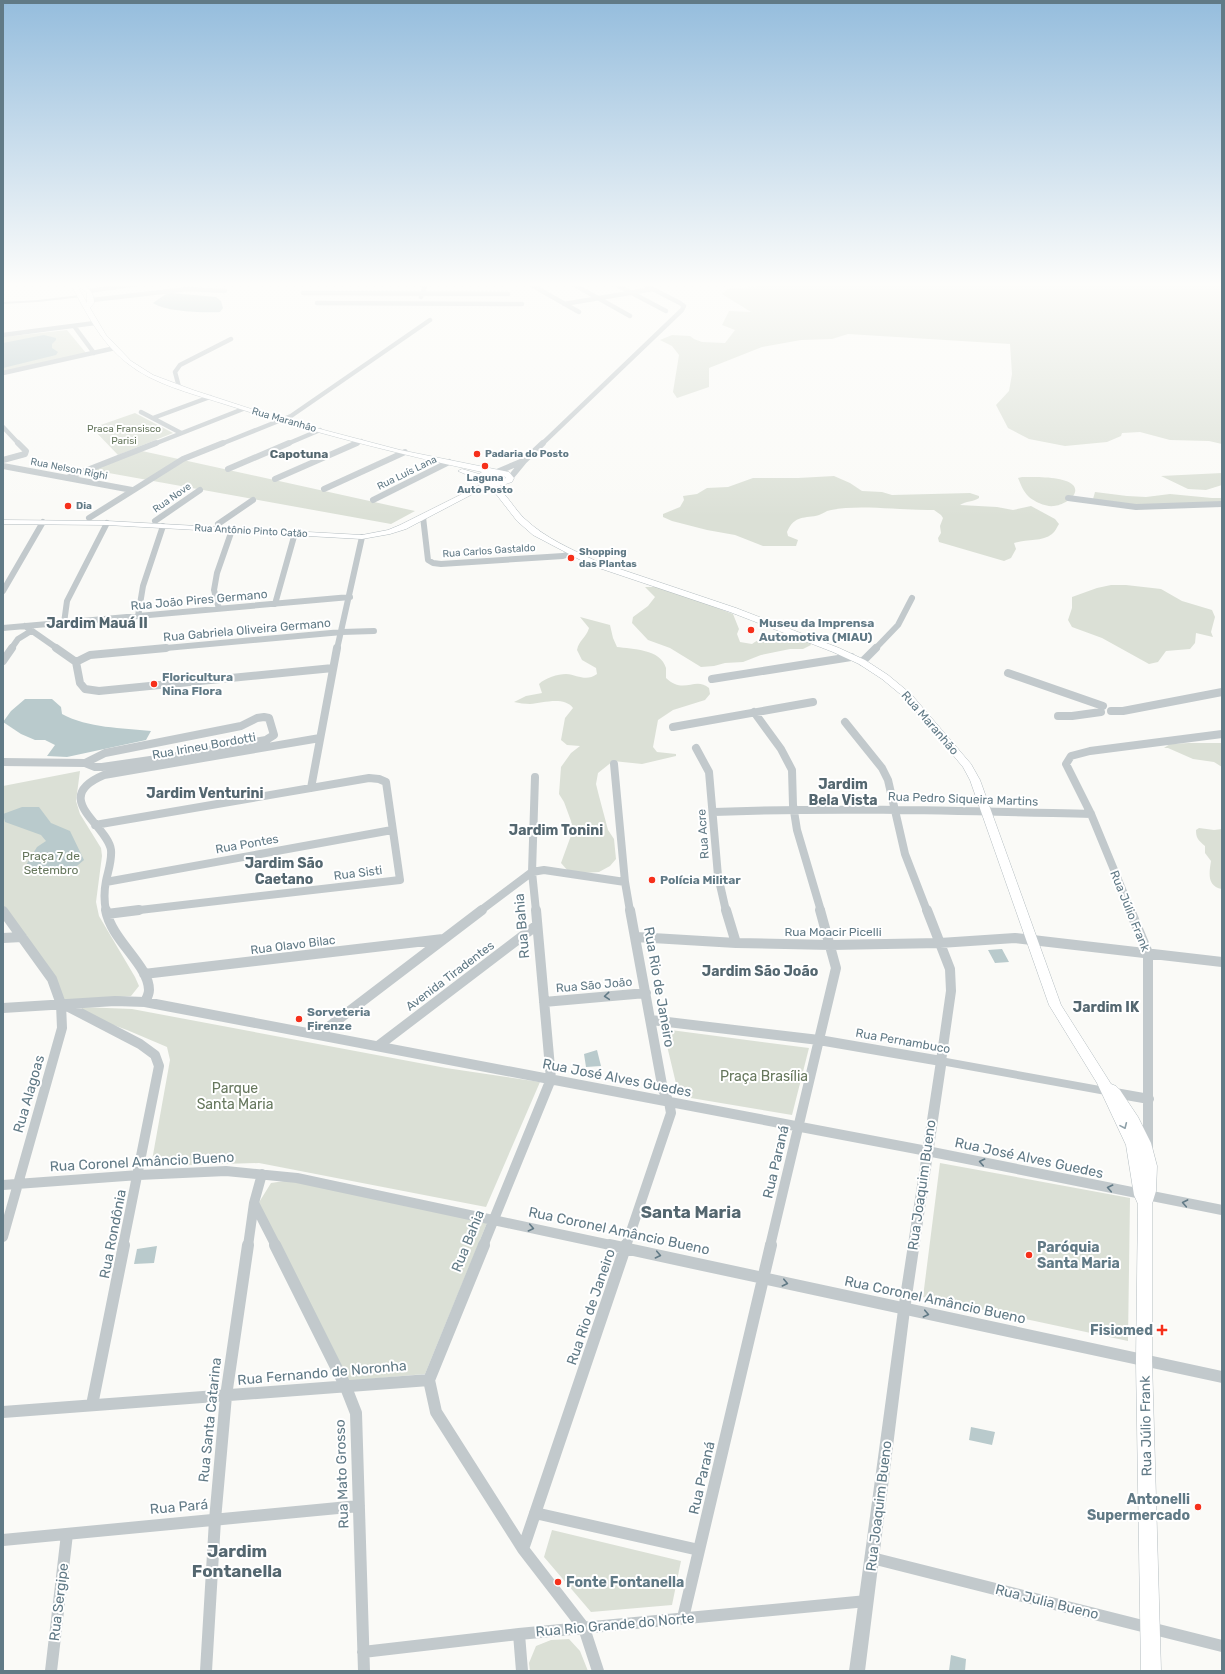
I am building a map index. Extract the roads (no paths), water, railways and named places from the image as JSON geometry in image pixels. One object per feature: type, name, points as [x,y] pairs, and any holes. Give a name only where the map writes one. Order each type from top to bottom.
[{"type":"main road","name":"Rua Maranhão","points":[[130,361],[150,376],[243,409],[402,453],[447,464],[506,474],[508,480],[483,482]]},
{"type":"main road","name":"Rua Maranhão","points":[[447,464],[473,474],[499,492],[520,519],[536,533],[572,553],[593,563],[734,610],[851,657],[862,662],[885,677],[908,696],[967,766],[986,812],[1030,939],[1055,1005],[1108,1089],[1141,1131],[1148,1149],[1149,1168],[1145,1198]]},
{"type":"main road","points":[[483,482],[484,474],[494,472]]},
{"type":"main road","points":[[499,492],[508,480]]},
{"type":"main road","name":"Rua Antônio Pinto Catão","points":[[3,517],[89,518],[155,521],[166,524],[232,530],[362,537],[390,532],[422,517],[483,482]]},
{"type":"main road","name":"Rua Antônio Pinto Catão","points":[[3,522],[218,524],[366,532],[389,527],[483,482]]},
{"type":"main road","points":[[42,522],[48,519],[63,518]]},
{"type":"main road","points":[[296,534],[300,531],[308,530]]},
{"type":"main road","points":[[1108,1089],[1133,1145],[1140,1182],[1145,1198]]},
{"type":"main road","name":"Rua Júlio Frank","points":[[1145,1198],[1144,1361],[1151,1671]]},
{"type":"street","points":[[3,374],[59,361]]},
{"type":"street","points":[[179,387],[175,372],[180,365],[188,361]]},
{"type":"street","points":[[89,518],[183,459],[290,416],[370,361]]},
{"type":"street","points":[[508,480],[524,461],[629,361]]},
{"type":"street","points":[[153,418],[210,397]]},
{"type":"street","points":[[67,478],[243,409]]},
{"type":"street","points":[[141,412],[181,433]]},
{"type":"street","points":[[3,427],[26,451],[18,457],[3,460]]},
{"type":"street","points":[[228,468],[320,430]]},
{"type":"street","points":[[3,438],[12,436]]},
{"type":"street","points":[[274,479],[361,441]]},
{"type":"street","points":[[324,489],[402,453]]},
{"type":"street","points":[[494,472],[524,461]]},
{"type":"street","name":"Rua Luís Lana","points":[[373,500],[447,464]]},
{"type":"street","name":"Rua Nelson Righi","points":[[3,466],[132,490]]},
{"type":"street","name":"Rua Nove","points":[[155,521],[200,490]]},
{"type":"street","points":[[1068,498],[1136,507],[1222,504]]},
{"type":"street","points":[[218,524],[253,500]]},
{"type":"street","name":"Rua Carlos Gastaldo","points":[[422,517],[428,560],[433,563],[441,564],[563,556],[572,553]]},
{"type":"street","points":[[3,590],[42,522]]},
{"type":"street","points":[[64,623],[67,601],[107,523]]},
{"type":"street","points":[[138,616],[143,586],[166,524]]},
{"type":"street","points":[[219,609],[214,590],[217,573],[232,530]]},
{"type":"street","points":[[275,604],[296,534]]},
{"type":"street","points":[[145,1002],[150,988],[144,974],[110,924],[107,914],[104,903],[106,882],[112,854],[109,844],[95,825],[311,788],[333,668],[350,597],[362,537]]},
{"type":"street","name":"Rua João Pires Germano","points":[[3,628],[350,597]]},
{"type":"street","points":[[862,662],[898,626],[912,598]]},
{"type":"street","points":[[25,626],[76,662],[80,683],[85,689],[99,690],[333,668]]},
{"type":"street","points":[[3,661],[18,639],[31,630]]},
{"type":"street","name":"Rua Gabriela Oliveira Germano","points":[[76,662],[90,655],[342,632],[374,631]]},
{"type":"street","points":[[712,679],[851,657]]},
{"type":"street","points":[[1008,673],[1102,709],[1107,713],[1222,692]]},
{"type":"street","points":[[673,727],[813,702]]},
{"type":"street","points":[[1058,716],[1072,716],[1102,709]]},
{"type":"street","name":"Rua Paraná","points":[[683,1618],[836,968],[831,945],[809,873],[793,809],[792,770],[786,758],[754,712]]},
{"type":"street","points":[[3,762],[85,763],[105,754],[241,726],[260,717],[269,718],[274,735],[266,740],[163,758],[102,767],[91,766],[85,763]]},
{"type":"street","name":"Rua Joaquim Bueno","points":[[846,722],[882,768],[888,780],[905,854],[950,969],[951,991],[904,1310],[857,1671]]},
{"type":"street","name":"Rua Júlio Frank","points":[[1148,1149],[1148,953],[1091,814],[1066,764],[1071,756],[1105,749],[1222,734]]},
{"type":"street","name":"Rua Irineu Bordotti","points":[[95,825],[86,812],[81,800],[84,787],[93,779],[104,775],[320,738]]},
{"type":"street","name":"Rua Acre","points":[[696,748],[709,772],[714,812],[718,876],[725,908],[736,943]]},
{"type":"street","name":"Rua Rio de Janeiro","points":[[523,1549],[672,1113],[664,1090],[625,882],[614,764]]},
{"type":"street","name":"Rua Bahia","points":[[429,1380],[551,1079],[532,872],[535,777]]},
{"type":"street","name":"Rua Sisti","points":[[107,914],[400,880],[386,782],[379,779],[369,778],[311,788]]},
{"type":"street","name":"Rua Pedro Siqueira Martins","points":[[714,812],[793,809],[895,809],[1091,814]]},
{"type":"street","name":"Rua Pontes","points":[[106,882],[392,830]]},
{"type":"street","points":[[318,1035],[532,872],[544,870],[625,882]]},
{"type":"street","name":"Rua Alagoas","points":[[3,911],[52,979],[62,1004],[62,1028],[3,1237]]},
{"type":"street","name":"Avenida Tiradentes","points":[[378,1046],[537,925]]},
{"type":"street","points":[[3,938],[22,937]]},
{"type":"street","name":"Rua Moacir Picelli","points":[[636,937],[736,943],[831,945],[940,943],[1015,938],[1222,962]]},
{"type":"street","name":"Rua Olavo Bilac","points":[[144,974],[444,939]]},
{"type":"street","name":"Rua São João","points":[[544,1002],[646,993]]},
{"type":"street","name":"Rua José Alves Guedes","points":[[3,1008],[115,1001],[145,1002],[927,1151],[1145,1198],[1222,1210]]},
{"type":"street","name":"Rua Rondônia","points":[[62,1004],[140,1044],[154,1055],[159,1066],[139,1175],[92,1406]]},
{"type":"street","name":"Rua Pernambuco","points":[[651,1020],[819,1040],[1108,1089],[1149,1099]]},
{"type":"street","name":"Rua Coronel Amâncio Bueno","points":[[3,1185],[139,1175],[226,1171],[297,1178],[626,1248],[904,1310],[1222,1377]]},
{"type":"street","name":"Rua Santa Catarina","points":[[206,1671],[215,1520],[226,1396],[254,1203],[262,1174]]},
{"type":"street","name":"Rua Mato Grosso","points":[[254,1203],[345,1385],[356,1413],[364,1671]]},
{"type":"street","points":[[429,1380],[436,1412],[523,1549],[584,1628],[598,1671]]},
{"type":"street","name":"Rua Fernando de Noronha","points":[[3,1412],[226,1396],[345,1385],[429,1380]]},
{"type":"street","name":"Rua Pará","points":[[3,1540],[359,1506]]},
{"type":"street","points":[[536,1513],[699,1550]]},
{"type":"street","name":"Rua Sergipe","points":[[51,1671],[67,1534]]},
{"type":"street","name":"Rua Julia Bueno","points":[[872,1558],[1222,1646]]},
{"type":"street","name":"Rua Rio Grande do Norte","points":[[363,1652],[519,1634],[866,1601]]},
{"type":"street","points":[[519,1634],[522,1671]]},
{"type":"place","name":"Padaria do Posto","points":[[477,454]]},
{"type":"place","name":"Laguna Auto Posto","points":[[485,466]]},
{"type":"place","name":"Dia","points":[[68,506]]},
{"type":"place","name":"Shopping das Plantas","points":[[571,558]]},
{"type":"place","name":"Museu da Imprensa Automotiva (MIAU)","points":[[751,630]]},
{"type":"place","name":"Floricultura Nina Flora","points":[[154,684]]},
{"type":"place","name":"Polícia Militar","points":[[652,880]]},
{"type":"place","name":"Sorveteria Firenze","points":[[299,1019]]},
{"type":"place","name":"Paróquia Santa Maria","points":[[1029,1255]]},
{"type":"place","name":"Fisiomed","points":[[1162,1330]]},
{"type":"place","name":"Antonelli Supermercado","points":[[1198,1507]]},
{"type":"place","name":"Fonte Fontanella","points":[[558,1582]]},
{"type":"district","name":"Capotuna","points":[[299,454]]},
{"type":"district","name":"Jardim Mauá II","points":[[97,623]]},
{"type":"district","name":"Jardim Bela Vista","points":[[843,792]]},
{"type":"district","name":"Jardim Venturini","points":[[205,793]]},
{"type":"district","name":"Jardim Tonini","points":[[556,830]]},
{"type":"district","name":"Jardim São Caetano","points":[[284,872]]},
{"type":"district","name":"Jardim São João","points":[[760,971]]},
{"type":"district","name":"Jardim IK","points":[[1106,1007]]},
{"type":"district","name":"Santa Maria","points":[[691,1212]]},
{"type":"district","name":"Jardim Fontanella","points":[[237,1561]]},
{"type":"park label","name":"Praca Fransisco Parisi","points":[[124,434]]},
{"type":"park label","name":"Praça 7 de Setembro","points":[[51,863]]},
{"type":"park label","name":"Praça Brasília","points":[[764,1076]]},
{"type":"park label","name":"Parque Santa Maria","points":[[235,1096]]}]
